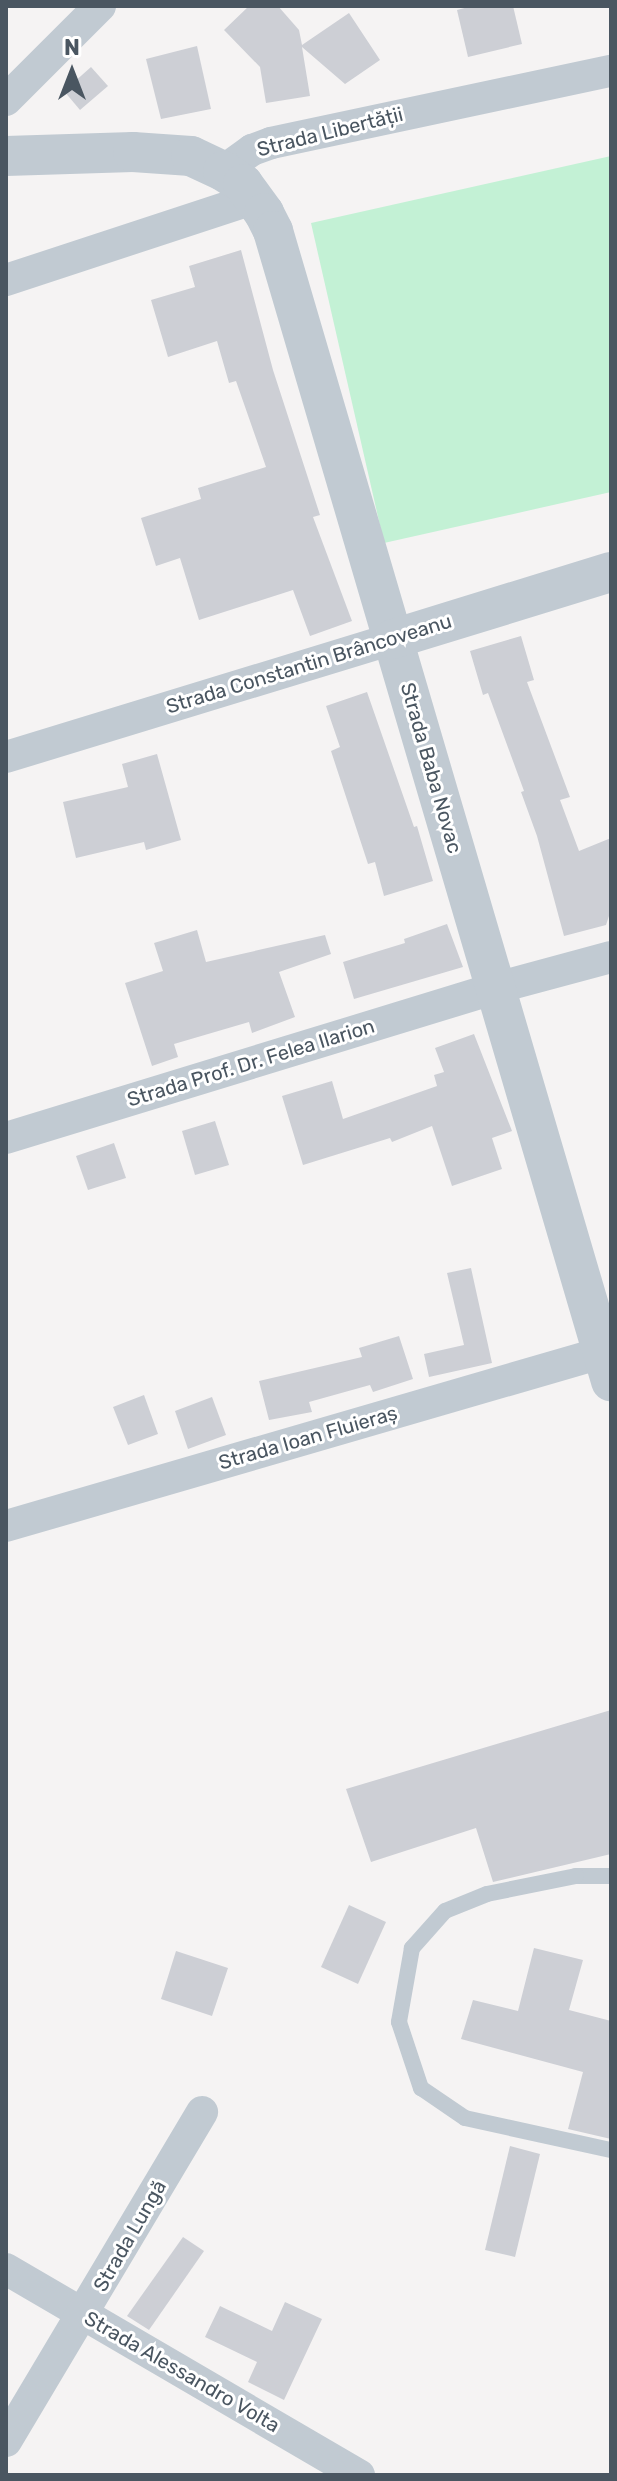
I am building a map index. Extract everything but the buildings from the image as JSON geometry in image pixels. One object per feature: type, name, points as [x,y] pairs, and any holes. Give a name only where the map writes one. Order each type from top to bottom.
[{"type":"street","points":[[6,100],[100,6]]},
{"type":"street","name":"Strada Libertății","points":[[223,171],[252,150],[271,143],[611,71]]},
{"type":"street","points":[[6,156],[171,153],[191,156],[223,171]]},
{"type":"street","name":"Strada Baba Novac","points":[[223,171],[255,198],[273,231],[608,1361]]},
{"type":"street","points":[[6,280],[255,198]]},
{"type":"street","name":"Strada Constantin Brâncoveanu","points":[[6,757],[611,572]]},
{"type":"street","name":"Strada Prof. Dr. Felea Ilarion","points":[[6,1138],[496,988],[611,957]]},
{"type":"street","name":"Strada Ioan Fluieraș","points":[[6,1526],[608,1361]]},
{"type":"street","name":"Strada Lungă","points":[[6,2441],[84,2315],[202,2112]]},
{"type":"street","name":"Strada Alessandro Volta","points":[[6,2269],[359,2475]]},
{"type":"lane","points":[[611,1876],[576,1876],[487,1894],[445,1911],[412,1948],[399,2022],[421,2088],[465,2118],[611,2150]]},
{"type":"green space","points":[[611,156],[611,492],[384,543],[311,223]]}]
